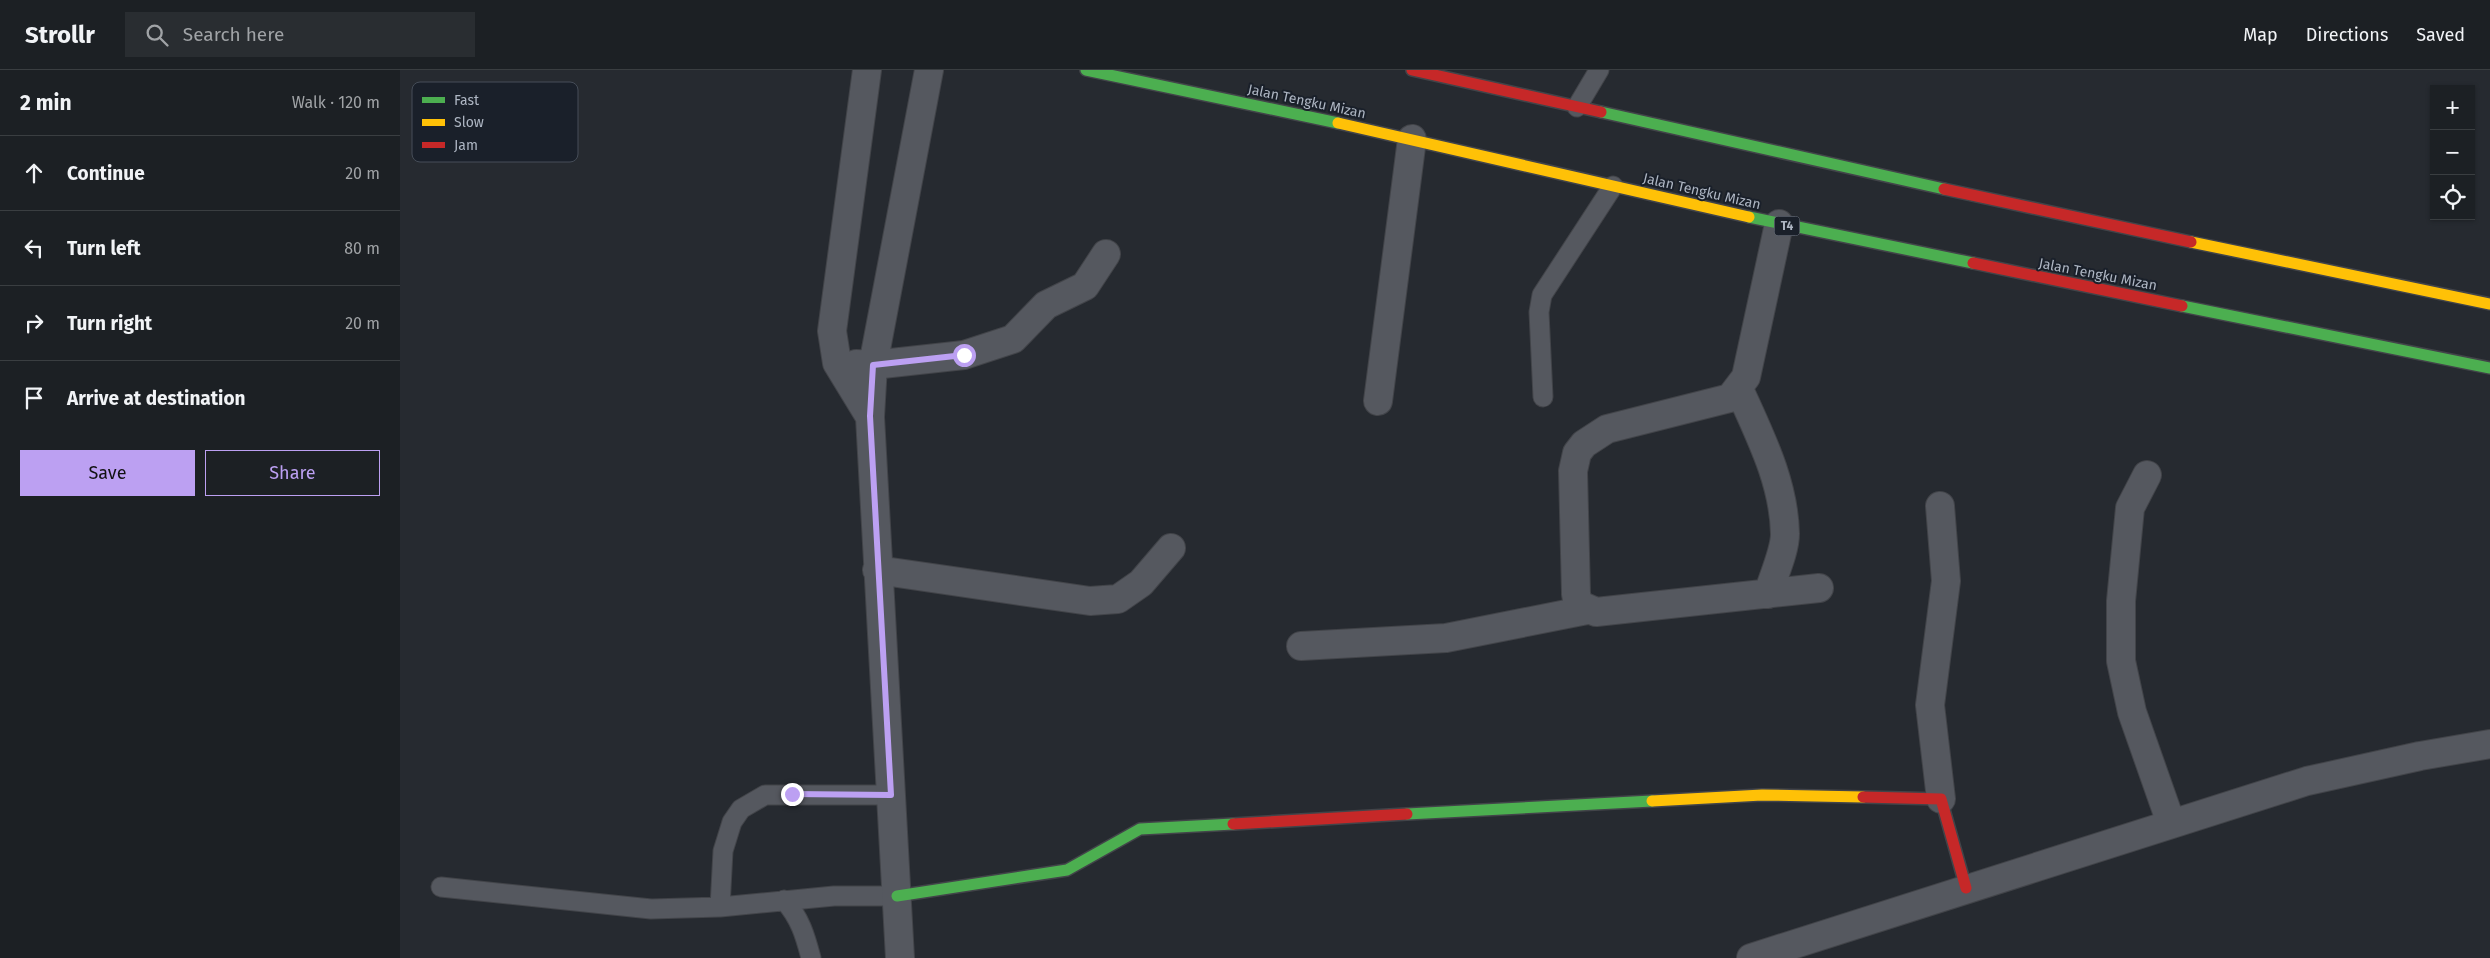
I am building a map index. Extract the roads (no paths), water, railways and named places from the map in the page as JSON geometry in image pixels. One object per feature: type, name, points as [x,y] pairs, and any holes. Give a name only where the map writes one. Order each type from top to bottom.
[{"type":"main road","name":"Jalan Tengku Mizan","points":[[1086,70],[1412,139],[1779,224],[2490,368]]},
{"type":"main road","points":[[1412,70],[2130,230],[2490,304]]},
{"type":"main road","points":[[897,896],[1067,870],[1140,829],[1762,795],[1941,799],[1966,888]]},
{"type":"street","points":[[867,70],[832,331],[837,363],[870,416]]},
{"type":"street","points":[[900,958],[877,570],[870,416],[873,365],[929,70]]},
{"type":"street","points":[[1378,401],[1412,139]]},
{"type":"street","points":[[1779,224],[1746,377],[1738,389],[1730,398],[1607,429],[1584,444],[1577,453],[1573,471],[1576,594],[1578,604],[1587,610],[1596,612],[1819,588]]},
{"type":"street","points":[[837,363],[873,365],[964,355],[1013,339],[1046,305],[1085,286],[1106,254]]},
{"type":"street","points":[[1738,389],[1772,461],[1780,495],[1785,536],[1768,594]]},
{"type":"street","points":[[2146,475],[2130,508],[2121,601],[2121,661],[2132,712],[2171,823]]},
{"type":"street","points":[[1940,506],[1946,581],[1930,705],[1941,799]]},
{"type":"street","points":[[877,570],[1090,601],[1118,599],[1141,583],[1171,548]]},
{"type":"street","points":[[1301,646],[1446,638],[1587,610]]},
{"type":"street","points":[[1751,958],[2307,781],[2420,756],[2490,744]]},
{"type":"lane","points":[[1577,106],[1599,70]]},
{"type":"lane","points":[[1543,397],[1539,312],[1542,295],[1557,275],[1613,186]]},
{"type":"lane","points":[[720,907],[723,851],[732,822],[741,809],[765,795],[891,795]]},
{"type":"lane","points":[[441,887],[652,909],[720,907],[834,896],[897,896]]},
{"type":"lane","points":[[784,900],[794,910],[804,928],[811,958]]}]
